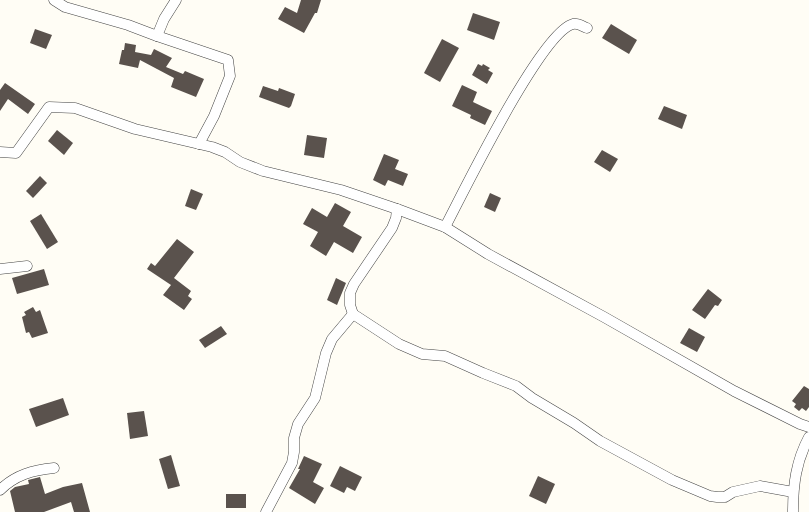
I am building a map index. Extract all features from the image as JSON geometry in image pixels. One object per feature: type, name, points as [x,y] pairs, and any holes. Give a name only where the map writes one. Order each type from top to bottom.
[{"type":"street","points":[[54,0],[65,7],[128,25],[228,60],[230,76],[214,116],[199,144]]},
{"type":"street","points":[[157,36],[164,19],[176,0]]},
{"type":"street","points":[[445,227],[514,98],[546,48],[568,26],[578,24],[587,28]]},
{"type":"street","points":[[0,152],[16,153],[49,107],[75,108],[135,130],[199,144],[225,152],[240,162],[263,171],[341,190],[397,209],[445,227],[488,254],[734,391],[809,427]]},
{"type":"street","points":[[397,209],[392,228],[354,284],[350,294],[350,305],[353,314],[411,350],[422,354],[445,356],[516,386],[600,440],[672,480],[710,496],[725,497],[733,492],[760,486],[793,492]]},
{"type":"street","points":[[0,269],[27,266]]},
{"type":"street","points":[[266,512],[292,463],[294,438],[298,424],[315,398],[326,353],[332,339],[353,314]]},
{"type":"street","points":[[793,512],[796,467],[809,437]]},
{"type":"street","points":[[0,490],[15,478],[27,472],[54,468]]},
{"type":"building","points":[[301,0],[321,0],[317,13],[315,13],[304,33],[278,19],[285,7],[297,13]]},
{"type":"building","points":[[473,13],[500,22],[494,40],[467,30]]},
{"type":"building","points":[[611,24],[637,40],[629,54],[602,38]]},
{"type":"building","points":[[35,29],[52,35],[46,49],[30,43]]},
{"type":"building","points":[[442,39],[459,48],[440,82],[424,73]]},
{"type":"building","points":[[125,43],[136,45],[135,52],[151,55],[154,49],[172,58],[166,67],[183,74],[185,71],[204,79],[196,97],[171,87],[174,78],[140,60],[138,68],[119,64]]},
{"type":"building","points":[[478,64],[482,66],[483,64],[490,68],[488,70],[493,73],[487,84],[472,75]]},
{"type":"building","points":[[5,83],[35,104],[28,114],[8,99],[0,111],[0,90]]},
{"type":"building","points":[[462,85],[477,92],[473,102],[492,111],[485,125],[470,118],[471,115],[452,106]]},
{"type":"building","points":[[263,86],[278,91],[279,88],[295,94],[291,106],[289,108],[259,97]]},
{"type":"building","points":[[664,106],[687,115],[682,129],[658,119]]},
{"type":"building","points":[[57,130],[73,143],[64,155],[48,141]]},
{"type":"building","points":[[307,135],[327,138],[324,158],[304,155]]},
{"type":"building","points":[[602,150],[618,159],[610,172],[594,162]]},
{"type":"building","points":[[384,154],[399,160],[395,169],[408,174],[403,186],[388,180],[385,186],[373,180]]},
{"type":"building","points":[[40,176],[47,183],[33,198],[26,191]]},
{"type":"building","points":[[191,189],[203,194],[196,210],[185,206]]},
{"type":"building","points":[[490,193],[501,198],[495,212],[484,207]]},
{"type":"building","points":[[335,203],[351,212],[343,226],[362,237],[353,253],[334,242],[326,256],[310,246],[318,232],[303,224],[312,208],[327,217]]},
{"type":"building","points":[[41,214],[58,242],[47,249],[30,221]]},
{"type":"building","points":[[177,239],[194,252],[174,278],[191,291],[188,296],[192,299],[184,310],[163,295],[171,285],[147,269],[151,263],[155,266]]},
{"type":"building","points":[[44,269],[49,285],[17,294],[12,278]]},
{"type":"building","points":[[336,278],[346,283],[337,305],[327,300]]},
{"type":"building","points":[[708,289],[722,300],[718,306],[715,305],[705,319],[692,310]]},
{"type":"building","points":[[33,307],[36,312],[40,310],[48,333],[32,338],[29,332],[26,333],[22,317],[26,315],[24,312]]},
{"type":"building","points":[[221,326],[227,334],[205,348],[199,340]]},
{"type":"building","points":[[689,328],[705,337],[697,352],[680,343]]},
{"type":"building","points":[[804,386],[809,389],[809,407],[806,411],[802,408],[799,411],[794,407],[796,404],[792,401]]},
{"type":"building","points":[[63,398],[69,415],[36,427],[29,409]]},
{"type":"building","points":[[144,411],[148,436],[130,439],[127,413]]},
{"type":"building","points":[[171,455],[180,486],[168,489],[159,459]]},
{"type":"building","points":[[304,456],[322,464],[313,482],[324,488],[315,504],[289,488],[300,469],[298,469]]},
{"type":"building","points":[[340,466],[362,477],[355,491],[347,487],[344,493],[330,486]]},
{"type":"building","points":[[538,476],[555,484],[546,504],[529,496]]},
{"type":"building","points":[[40,477],[45,494],[63,487],[82,483],[90,512],[74,512],[71,502],[44,512],[15,512],[10,491],[15,487],[29,484],[28,480]]},
{"type":"building","points":[[226,494],[246,494],[246,508],[226,508]]}]
